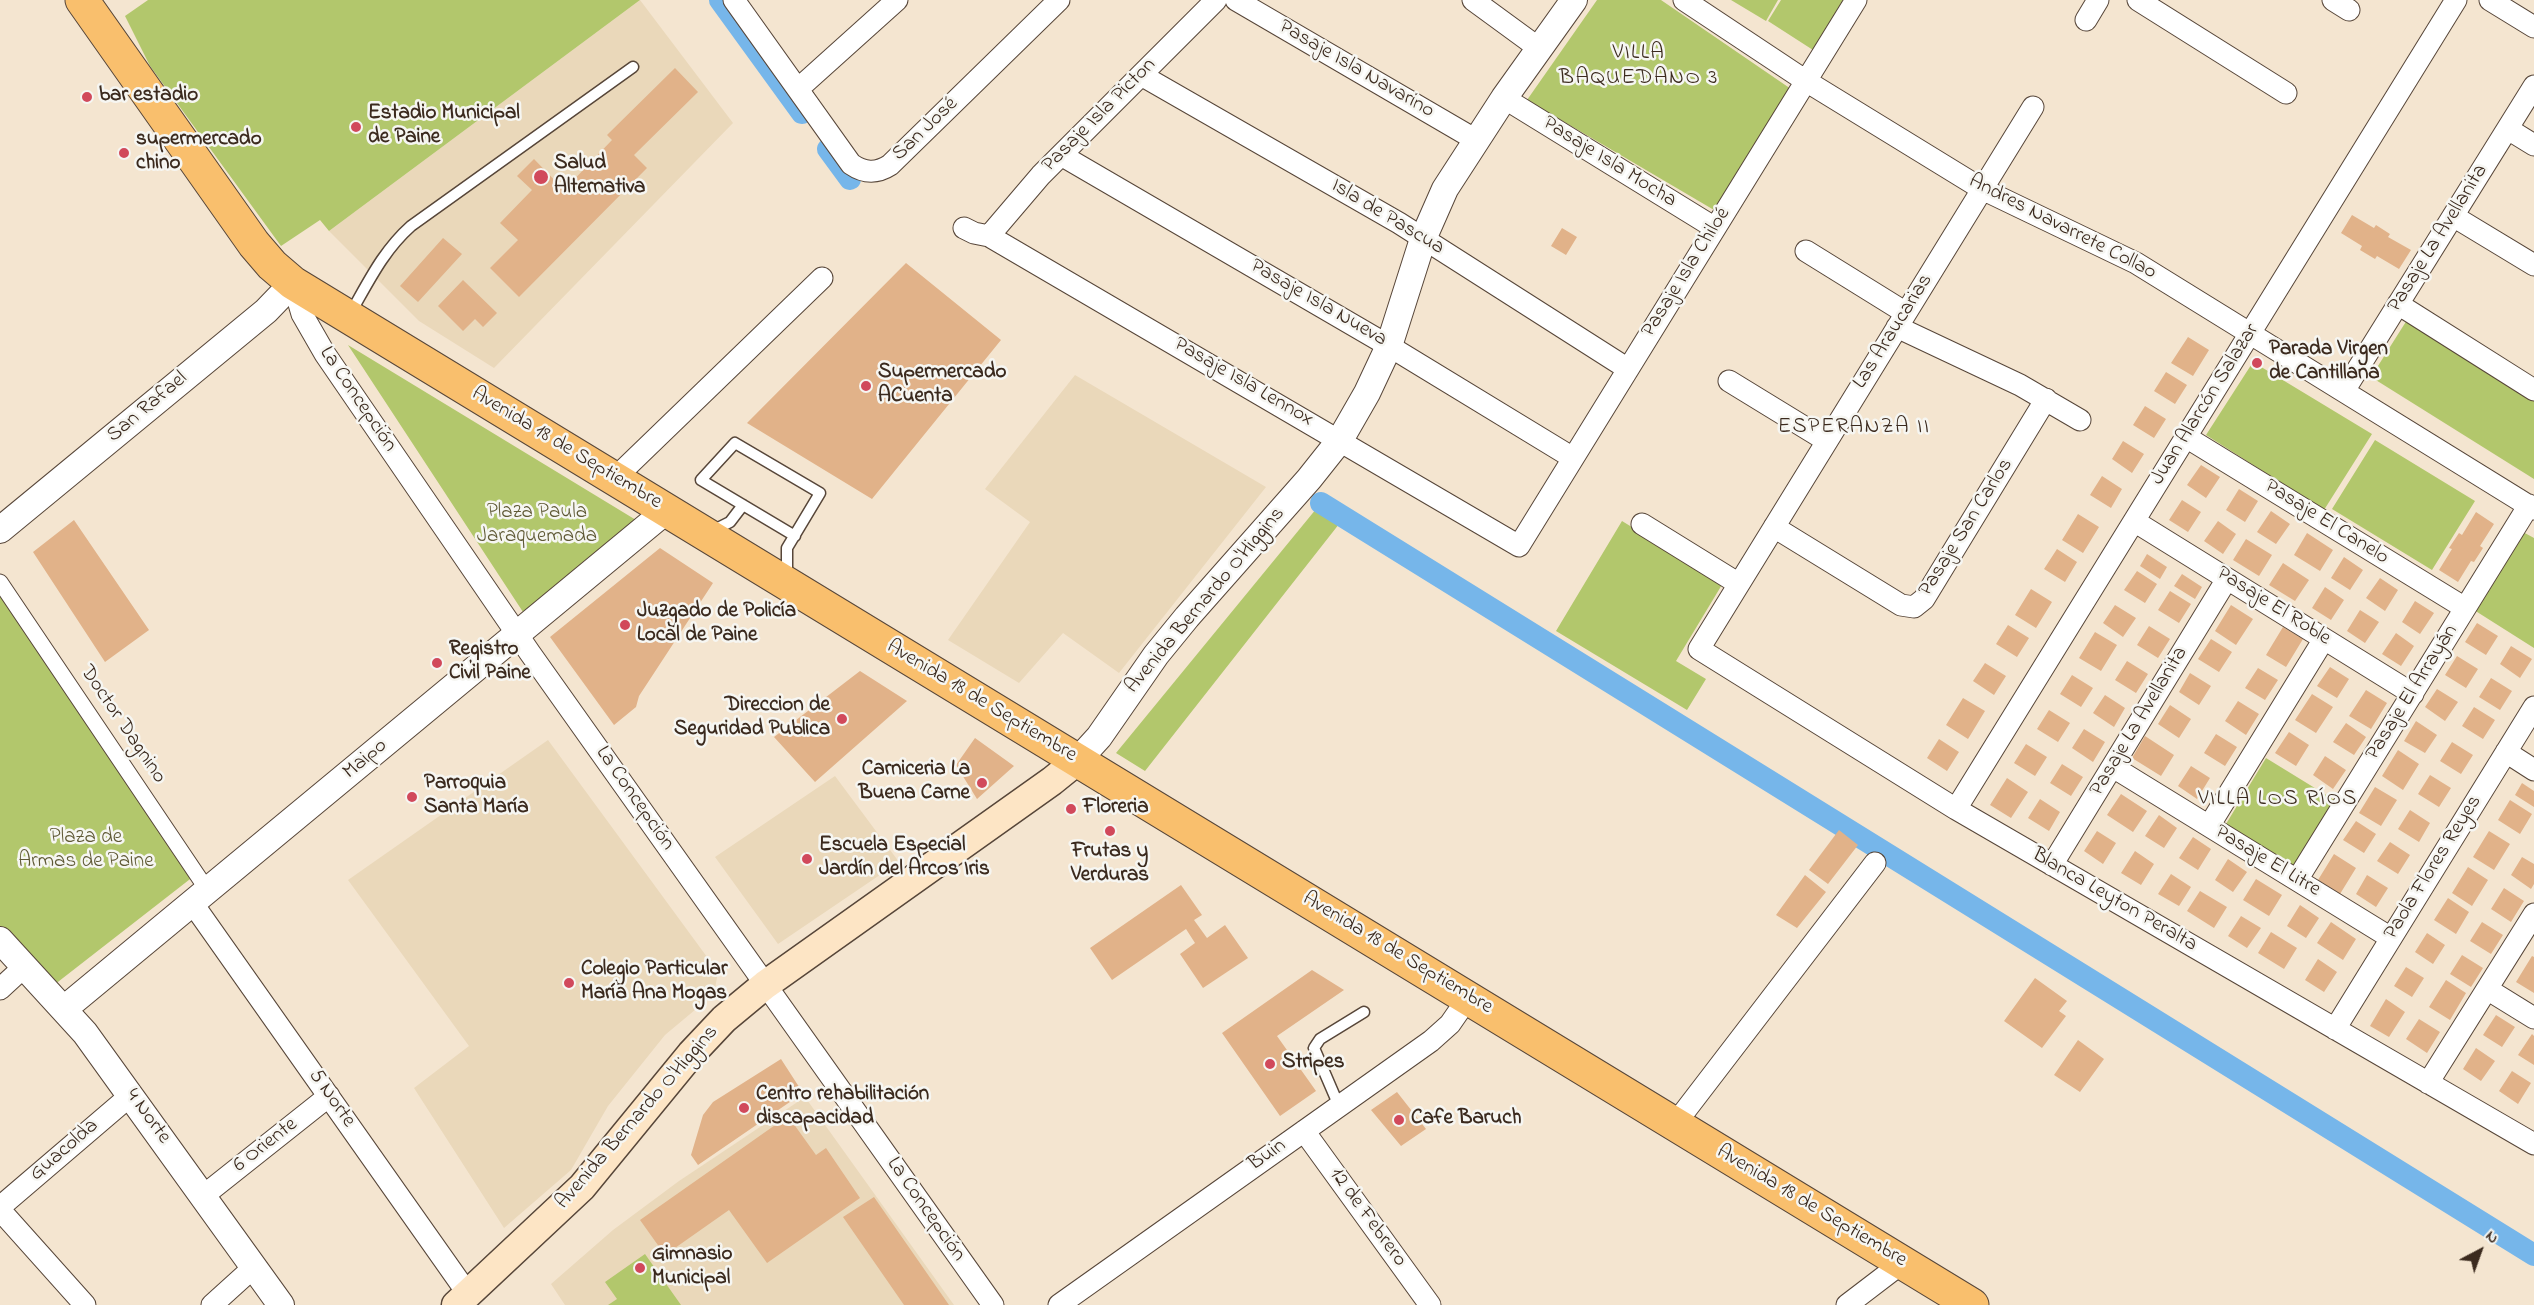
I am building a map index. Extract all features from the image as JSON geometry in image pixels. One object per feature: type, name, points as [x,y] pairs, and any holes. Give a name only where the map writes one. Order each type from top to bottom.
[{"type":"main road","name":"Avenida 18 de Septiembre","points":[[82,0],[254,244],[272,265],[293,283],[1972,1305]]},
{"type":"main road","name":"Avenida Bernardo O'Higgins","points":[[462,1299],[552,1218],[582,1187],[705,1038],[765,985],[1078,760]]},
{"type":"street","points":[[798,89],[897,0]]},
{"type":"street","name":"San José","points":[[738,2],[851,164],[867,171],[883,169],[1059,0]]},
{"type":"street","name":"Pasaje Isla Picton","points":[[989,236],[1021,196],[1216,0]]},
{"type":"street","name":"Pasaje Isla Navarino","points":[[1236,0],[1476,140]]},
{"type":"street","points":[[1473,0],[1540,49]]},
{"type":"street","name":"Avenida Bernardo O'Higgins","points":[[1078,760],[1099,737],[1131,689],[1181,625],[1304,486],[1340,440],[1371,385],[1389,346],[1423,239],[1445,189],[1504,98],[1574,0]]},
{"type":"street","name":"Andres Navarrete Collao","points":[[1684,0],[1806,81],[1982,189],[2115,251],[2531,507]]},
{"type":"street","name":"Pasaje Isla Chiloé","points":[[1519,546],[1856,0]]},
{"type":"street","points":[[2086,20],[2098,0]]},
{"type":"street","points":[[2138,0],[2286,93]]},
{"type":"street","name":"Juan Alarcón Salazar","points":[[1956,809],[2456,0]]},
{"type":"street","points":[[2490,0],[2534,27]]},
{"type":"street","name":"Isla de Pascua","points":[[1141,75],[1423,239],[1628,369]]},
{"type":"street","name":"Pasaje La Avellanita","points":[[2344,391],[2534,86]]},
{"type":"street","name":"Pasaje Isla Mocha","points":[[1504,98],[1715,228]]},
{"type":"street","name":"Las Araucarias","points":[[1699,649],[2033,107]]},
{"type":"street","points":[[2508,129],[2534,145]]},
{"type":"street","name":"Pasaje Isla Nueva","points":[[1061,155],[1389,346],[1573,458]]},
{"type":"street","points":[[2453,216],[2534,265]]},
{"type":"street","name":"Pasaje Isla Lennox","points":[[964,228],[989,236],[1519,546]]},
{"type":"street","points":[[1806,251],[1901,320],[2080,420]]},
{"type":"street","points":[[615,478],[822,278]]},
{"type":"street","name":"San Rafael","points":[[0,530],[266,311],[293,283]]},
{"type":"street","name":"La Concepción","points":[[293,283],[302,314],[312,334],[517,634],[993,1305]]},
{"type":"street","points":[[2398,304],[2534,390]]},
{"type":"street","points":[[1729,381],[1827,441]]},
{"type":"street","name":"Pasaje San Carlos","points":[[1774,527],[1901,605],[1914,607],[1924,599],[2046,399]]},
{"type":"street","name":"Pasaje El Canelo","points":[[2186,437],[2465,608]]},
{"type":"street","name":"Pasaje El Arrayán","points":[[2297,880],[2465,608],[2531,507]]},
{"type":"street","name":"Maipo","points":[[64,1009],[201,898],[667,510]]},
{"type":"street","name":"Pasaje El Roble","points":[[2134,521],[2413,694]]},
{"type":"street","points":[[1642,524],[1739,584]]},
{"type":"street","name":"Pasaje La Avellanita","points":[[2052,865],[2227,579]]},
{"type":"street","name":"Doctor Dagnino","points":[[0,582],[201,898]]},
{"type":"street","points":[[2209,826],[2324,639]]},
{"type":"street","name":"Blanca Leyton Peralta","points":[[1699,649],[1956,809],[2534,1144]]},
{"type":"street","name":"Paola Flores Reyes","points":[[2335,1029],[2534,707]]},
{"type":"street","points":[[2506,752],[2534,770]]},
{"type":"street","name":"Pasaje El Litre","points":[[2113,767],[2391,938]]},
{"type":"street","points":[[1675,1124],[1875,863]]},
{"type":"street","name":"5 Norte","points":[[201,898],[462,1299]]},
{"type":"street","points":[[2428,1083],[2534,914]]},
{"type":"street","name":"4 Norte","points":[[0,940],[64,1009],[130,1095],[281,1305]]},
{"type":"street","points":[[0,989],[25,966]]},
{"type":"street","points":[[2487,989],[2534,1018]]},
{"type":"street","name":"Buin","points":[[1059,1305],[1442,1032],[1468,998]]},
{"type":"street","name":"Guacolda","points":[[0,1209],[130,1095]]},
{"type":"street","name":"6 Oriente","points":[[203,1196],[329,1096]]},
{"type":"street","name":"12 de Febrero","points":[[1304,1131],[1430,1305]]},
{"type":"street","points":[[0,1209],[85,1305]]},
{"type":"street","points":[[1847,1305],[1902,1263]]},
{"type":"street","points":[[212,1305],[254,1267]]},
{"type":"lane","points":[[348,316],[386,252],[399,237],[633,67]]},
{"type":"lane","points":[[789,584],[787,548],[795,536],[820,493],[735,442],[701,480],[795,536]]},
{"type":"lane","points":[[705,533],[730,522],[743,505]]},
{"type":"lane","points":[[1339,1106],[1314,1048],[1320,1039],[1364,1012]]},
{"type":"shaded area","name":"Salud Alternativa","points":[[640,0],[733,123],[494,368],[419,321],[329,231]]},
{"type":"shaded area","points":[[1075,375],[1266,487],[1119,673],[1063,633],[1019,683],[948,640],[1030,522],[985,489]]},
{"type":"shaded area","name":"Colegio Particular María Ana Mogas","points":[[548,740],[718,972],[714,994],[665,1035],[608,1106],[571,1170],[504,1228],[414,1088],[469,1046],[348,880]]},
{"type":"shaded area","name":"Escuela Especial Jardín del Arcos Iris","points":[[835,776],[899,862],[778,944],[715,857]]},
{"type":"shaded area","points":[[805,1097],[954,1305],[565,1305],[551,1284],[613,1230],[679,1181]]},
{"type":"green space","name":"Estadio Municipal de Paine","points":[[148,0],[640,0],[329,231],[320,220],[281,246],[150,66],[125,16]]},
{"type":"green space","points":[[1597,0],[1661,0],[1791,89],[1714,210],[1527,100]]},
{"type":"green space","points":[[1731,0],[1778,0],[1766,21]]},
{"type":"green space","points":[[1781,0],[1843,0],[1813,50],[1768,21]]},
{"type":"green space","points":[[2407,320],[2534,400],[2534,479],[2371,377]]},
{"type":"green space","name":"Plaza Paula Jaraquemada","points":[[348,345],[636,520],[523,612]]},
{"type":"green space","points":[[2253,362],[2372,434],[2324,510],[2206,435]]},
{"type":"green space","points":[[2375,440],[2475,501],[2432,570],[2332,509]]},
{"type":"green space","points":[[1321,503],[1343,519],[1145,771],[1116,753]]},
{"type":"green space","points":[[1622,521],[1723,583],[1676,661],[1706,679],[1687,710],[1556,631]]},
{"type":"green space","points":[[2523,532],[2534,538],[2534,648],[2474,610]]},
{"type":"green space","name":"Plaza de Armas de Paine","points":[[0,574],[203,869],[54,985],[0,926]]},
{"type":"green space","points":[[2266,758],[2336,801],[2295,868],[2226,824]]},
{"type":"green space","name":"Gimnasio Municipal","points":[[645,1254],[681,1305],[608,1305],[617,1299],[605,1282]]},
{"type":"building","points":[[675,68],[698,92],[634,155],[647,168],[519,297],[490,268],[518,240],[500,223],[532,190],[517,176],[534,159],[564,190],[612,140],[607,135]]},
{"type":"building","points":[[2352,215],[2374,228],[2376,225],[2390,234],[2388,237],[2411,250],[2399,269],[2377,256],[2375,259],[2360,250],[2362,246],[2341,233]]},
{"type":"building","points":[[1562,228],[1577,237],[1566,255],[1551,246]]},
{"type":"building","points":[[443,238],[462,254],[418,302],[400,286]]},
{"type":"building","points":[[906,263],[1001,340],[872,499],[747,423]]},
{"type":"building","points":[[463,280],[497,313],[483,327],[475,319],[463,331],[438,306]]},
{"type":"building","points":[[2188,337],[2209,350],[2193,376],[2171,363]]},
{"type":"building","points":[[2166,372],[2187,385],[2175,404],[2154,391]]},
{"type":"building","points":[[2145,406],[2166,419],[2154,438],[2133,425]]},
{"type":"building","points":[[2123,441],[2144,454],[2132,473],[2112,459]]},
{"type":"building","points":[[2201,465],[2220,477],[2206,498],[2187,485]]},
{"type":"building","points":[[2102,476],[2122,489],[2111,508],[2090,495]]},
{"type":"building","points":[[2239,489],[2258,501],[2245,522],[2226,510]]},
{"type":"building","points":[[2182,500],[2201,512],[2188,532],[2169,520]]},
{"type":"building","points":[[2271,511],[2290,524],[2276,544],[2257,532]]},
{"type":"building","points":[[2476,512],[2494,524],[2480,546],[2483,548],[2474,562],[2471,561],[2458,582],[2439,570],[2452,549],[2449,548],[2459,533],[2462,535]]},
{"type":"building","points":[[2078,514],[2099,527],[2083,553],[2062,540]]},
{"type":"building","points":[[74,520],[149,630],[105,662],[33,552]]},
{"type":"building","points":[[2218,521],[2236,534],[2223,554],[2204,541]]},
{"type":"building","points":[[2307,533],[2333,550],[2320,571],[2294,555]]},
{"type":"building","points":[[2246,539],[2272,555],[2259,576],[2233,560]]},
{"type":"building","name":"Juzgado de Policía Local de Paine","points":[[660,548],[713,583],[639,696],[636,707],[614,725],[550,637]]},
{"type":"building","points":[[2057,549],[2077,562],[2065,582],[2044,569]]},
{"type":"building","points":[[2147,554],[2167,567],[2160,579],[2140,566]]},
{"type":"building","points":[[2344,557],[2363,570],[2350,590],[2331,578]]},
{"type":"building","points":[[2283,563],[2309,580],[2295,601],[2269,585]]},
{"type":"building","points":[[2137,571],[2157,584],[2145,603],[2124,590]]},
{"type":"building","points":[[2182,574],[2202,587],[2195,599],[2174,586]]},
{"type":"building","points":[[2380,578],[2398,590],[2385,611],[2366,598]]},
{"type":"building","points":[[2325,587],[2344,600],[2331,620],[2312,608]]},
{"type":"building","points":[[2031,589],[2052,602],[2036,628],[2015,615]]},
{"type":"building","points":[[2170,591],[2191,604],[2179,623],[2158,610]]},
{"type":"building","points":[[2415,601],[2434,613],[2420,634],[2402,622]]},
{"type":"building","points":[[2115,605],[2136,618],[2123,637],[2103,623]]},
{"type":"building","points":[[2231,605],[2253,619],[2236,645],[2215,631]]},
{"type":"building","points":[[2360,610],[2379,622],[2365,643],[2347,631]]},
{"type":"building","points":[[2477,623],[2498,636],[2486,655],[2465,642]]},
{"type":"building","points":[[2008,625],[2029,638],[2017,657],[1996,644]]},
{"type":"building","points":[[2149,626],[2170,639],[2158,658],[2137,645]]},
{"type":"building","points":[[2283,627],[2303,639],[2286,667],[2266,655]]},
{"type":"building","points":[[2095,632],[2117,645],[2101,671],[2079,658]]},
{"type":"building","points":[[2396,633],[2414,646],[2401,666],[2382,654]]},
{"type":"building","points":[[2211,639],[2232,652],[2219,672],[2198,659]]},
{"type":"building","points":[[2511,646],[2532,659],[2520,678],[2500,664]]},
{"type":"building","points":[[2457,656],[2478,669],[2466,688],[2445,675]]},
{"type":"building","points":[[2127,661],[2148,674],[2136,693],[2115,680]]},
{"type":"building","points":[[1985,663],[2006,676],[1994,695],[1973,681]]},
{"type":"building","points":[[2330,667],[2349,679],[2337,698],[2317,686]]},
{"type":"building","points":[[2258,668],[2278,680],[2265,700],[2245,688]]},
{"type":"building","name":"Direccion de Seguridad Publica","points":[[860,671],[907,701],[815,782],[774,737]]},
{"type":"building","points":[[2190,673],[2211,686],[2199,705],[2179,692]]},
{"type":"building","points":[[2072,675],[2093,688],[2081,707],[2060,694]]},
{"type":"building","points":[[2491,678],[2512,691],[2500,710],[2479,697]]},
{"type":"building","points":[[2437,689],[2458,702],[2445,721],[2425,707]]},
{"type":"building","points":[[2366,690],[2387,703],[2371,729],[2349,716]]},
{"type":"building","points":[[2312,694],[2333,707],[2316,733],[2295,720]]},
{"type":"building","points":[[2105,695],[2125,708],[2114,727],[2093,713]]},
{"type":"building","points":[[1963,698],[1985,711],[1968,739],[1946,725]]},
{"type":"building","points":[[2238,701],[2259,714],[2246,735],[2225,721]]},
{"type":"building","points":[[2170,705],[2191,719],[2179,738],[2158,724]]},
{"type":"building","points":[[2474,707],[2495,720],[2483,739],[2462,726]]},
{"type":"building","points":[[2049,710],[2070,723],[2058,742],[2037,729]]},
{"type":"building","points":[[2416,721],[2437,735],[2425,753],[2404,741]]},
{"type":"building","points":[[2346,723],[2366,737],[2354,755],[2333,742]]},
{"type":"building","points":[[2084,729],[2105,742],[2093,762],[2072,748]]},
{"type":"building","points":[[2289,732],[2309,745],[2296,766],[2275,753]]},
{"type":"building","points":[[2216,734],[2237,747],[2225,766],[2204,753]]},
{"type":"building","points":[[2145,736],[2174,755],[2161,776],[2132,758]]},
{"type":"building","name":"Carniceria La Buena Carne","points":[[975,738],[1014,766],[977,799],[956,765]]},
{"type":"building","points":[[1939,739],[1959,752],[1947,771],[1927,758]]},
{"type":"building","points":[[2452,742],[2473,755],[2461,774],[2440,761]]},
{"type":"building","points":[[2026,744],[2047,757],[2035,776],[2014,763]]},
{"type":"building","points":[[2398,750],[2419,764],[2403,790],[2382,776]]},
{"type":"building","points":[[2325,756],[2346,770],[2333,789],[2313,775]]},
{"type":"building","points":[[2062,764],[2083,777],[2071,796],[2050,783]]},
{"type":"building","points":[[2191,766],[2210,778],[2197,799],[2178,786]]},
{"type":"building","points":[[2430,775],[2451,788],[2439,807],[2418,794]]},
{"type":"building","points":[[2007,778],[2028,792],[2011,818],[1990,805]]},
{"type":"building","points":[[2522,783],[2534,791],[2534,807],[2515,795]]},
{"type":"building","points":[[2375,787],[2397,800],[2381,826],[2359,813]]},
{"type":"building","points":[[2121,794],[2147,811],[2133,832],[2107,815]]},
{"type":"building","points":[[2040,799],[2060,812],[2049,831],[2028,818]]},
{"type":"building","points":[[2510,800],[2532,814],[2520,834],[2498,820]]},
{"type":"building","points":[[2410,810],[2430,823],[2419,842],[2398,829]]},
{"type":"building","points":[[2159,815],[2177,828],[2164,848],[2145,836]]},
{"type":"building","points":[[2356,821],[2376,834],[2364,853],[2343,840]]},
{"type":"building","points":[[1839,830],[1858,845],[1828,884],[1809,870]]},
{"type":"building","points":[[2097,831],[2116,843],[2103,864],[2084,851]]},
{"type":"building","points":[[2489,831],[2510,844],[2494,870],[2473,857]]},
{"type":"building","points":[[2193,837],[2211,849],[2198,870],[2179,858]]},
{"type":"building","points":[[2390,842],[2410,855],[2398,874],[2377,861]]},
{"type":"building","points":[[2135,851],[2154,864],[2141,885],[2121,873]]},
{"type":"building","points":[[2334,854],[2356,868],[2340,894],[2318,880]]},
{"type":"building","points":[[2522,857],[2534,864],[2534,884],[2531,889],[2511,875]]},
{"type":"building","points":[[2228,859],[2247,872],[2233,892],[2215,880]]},
{"type":"building","points":[[2468,867],[2488,880],[2472,906],[2452,893]]},
{"type":"building","points":[[2171,874],[2191,887],[2179,906],[2158,894]]},
{"type":"building","points":[[1805,875],[1826,892],[1797,928],[1776,915]]},
{"type":"building","points":[[2367,875],[2388,888],[2376,907],[2356,894]]},
{"type":"building","points":[[2256,879],[2282,895],[2269,916],[2243,900]]},
{"type":"building","points":[[1181,885],[1202,915],[1194,920],[1207,938],[1225,925],[1248,958],[1203,988],[1180,954],[1195,943],[1186,929],[1112,980],[1090,948]]},
{"type":"building","points":[[2504,888],[2524,901],[2511,922],[2491,909]]},
{"type":"building","points":[[2200,891],[2227,907],[2214,928],[2187,911]]},
{"type":"building","points":[[2448,898],[2469,912],[2456,934],[2434,920]]},
{"type":"building","points":[[2300,905],[2319,918],[2306,938],[2287,926]]},
{"type":"building","points":[[2241,916],[2261,928],[2247,948],[2228,936]]},
{"type":"building","points":[[2331,922],[2356,939],[2343,960],[2317,943]]},
{"type":"building","points":[[2482,922],[2503,935],[2491,954],[2470,941]]},
{"type":"building","points":[[2271,932],[2297,948],[2284,969],[2258,953]]},
{"type":"building","points":[[2427,933],[2445,945],[2433,964],[2415,952]]},
{"type":"building","points":[[2462,955],[2483,968],[2471,987],[2450,974]]},
{"type":"building","points":[[2532,956],[2534,957],[2534,993],[2516,982]]},
{"type":"building","points":[[2318,959],[2337,972],[2324,992],[2305,980]]},
{"type":"building","points":[[2406,967],[2424,978],[2412,997],[2394,986]]},
{"type":"building","name":"Stripes","points":[[1312,970],[1344,990],[1277,1036],[1316,1091],[1280,1116],[1222,1033]]},
{"type":"building","points":[[2035,978],[2067,1001],[2059,1011],[2066,1016],[2042,1048],[2004,1021]]},
{"type":"building","points":[[2446,980],[2466,993],[2450,1020],[2429,1007]]},
{"type":"building","points":[[2386,999],[2405,1012],[2389,1037],[2370,1026]]},
{"type":"building","points":[[2496,1015],[2515,1027],[2502,1047],[2483,1035]]},
{"type":"building","points":[[2419,1019],[2440,1032],[2427,1053],[2406,1039]]},
{"type":"building","points":[[2532,1034],[2534,1036],[2534,1065],[2518,1055]]},
{"type":"building","points":[[2078,1040],[2104,1059],[2080,1092],[2054,1075]]},
{"type":"building","points":[[2476,1048],[2495,1061],[2481,1081],[2463,1069]]},
{"type":"building","name":"Centro rehabilitación discapacidad","points":[[781,1059],[803,1093],[698,1165],[691,1155],[703,1115],[713,1102]]},
{"type":"building","points":[[2512,1071],[2531,1083],[2518,1104],[2499,1091]]},
{"type":"building","name":"Cafe Baruch","points":[[1397,1092],[1426,1129],[1401,1146],[1371,1110]]},
{"type":"building","points":[[788,1116],[816,1155],[826,1148],[860,1198],[767,1263],[729,1210],[665,1255],[640,1220]]},
{"type":"building","points":[[874,1197],[949,1305],[904,1305],[843,1217]]},
{"type":"waterway","points":[[720,0],[802,113]]},
{"type":"waterway","points":[[828,149],[850,179]]},
{"type":"waterway","points":[[1321,503],[2534,1255]]},
{"type":"place","name":"bar estadio","points":[[87,97]]},
{"type":"place","name":"Estadio Municipal de Paine","points":[[356,127]]},
{"type":"place","name":"supermercado chino","points":[[124,153]]},
{"type":"place","name":"Salud Alternativa","points":[[541,177]]},
{"type":"place","name":"Parada Virgen de Cantillana","points":[[2257,363]]},
{"type":"place","name":"Supermercado ACuenta","points":[[866,386]]},
{"type":"place","name":"Juzgado de Policía Local de Paine","points":[[625,625]]},
{"type":"place","name":"Registro Civil Paine","points":[[437,663]]},
{"type":"place","name":"Direccion de Seguridad Publica","points":[[842,719]]},
{"type":"place","name":"Carniceria La Buena Carne","points":[[982,783]]},
{"type":"place","name":"Parroquia Santa María","points":[[412,797]]},
{"type":"place","name":"Floreria","points":[[1071,809]]},
{"type":"place","name":"Frutas y Verduras","points":[[1110,831]]},
{"type":"place","name":"Escuela Especial Jardín del Arcos Iris","points":[[807,859]]},
{"type":"place","name":"Colegio Particular María Ana Mogas","points":[[569,983]]},
{"type":"place","name":"Stripes","points":[[1270,1064]]},
{"type":"place","name":"Centro rehabilitación discapacidad","points":[[744,1108]]},
{"type":"place","name":"Cafe Baruch","points":[[1399,1120]]},
{"type":"place","name":"Gimnasio Municipal","points":[[640,1268]]},
{"type":"district","name":"VILLA BAQUEDANO 3","points":[[1639,66]]},
{"type":"district","name":"ESPERANZA II","points":[[1854,428]]},
{"type":"district","name":"VILLA LOS RÍOS","points":[[2278,800]]}]
